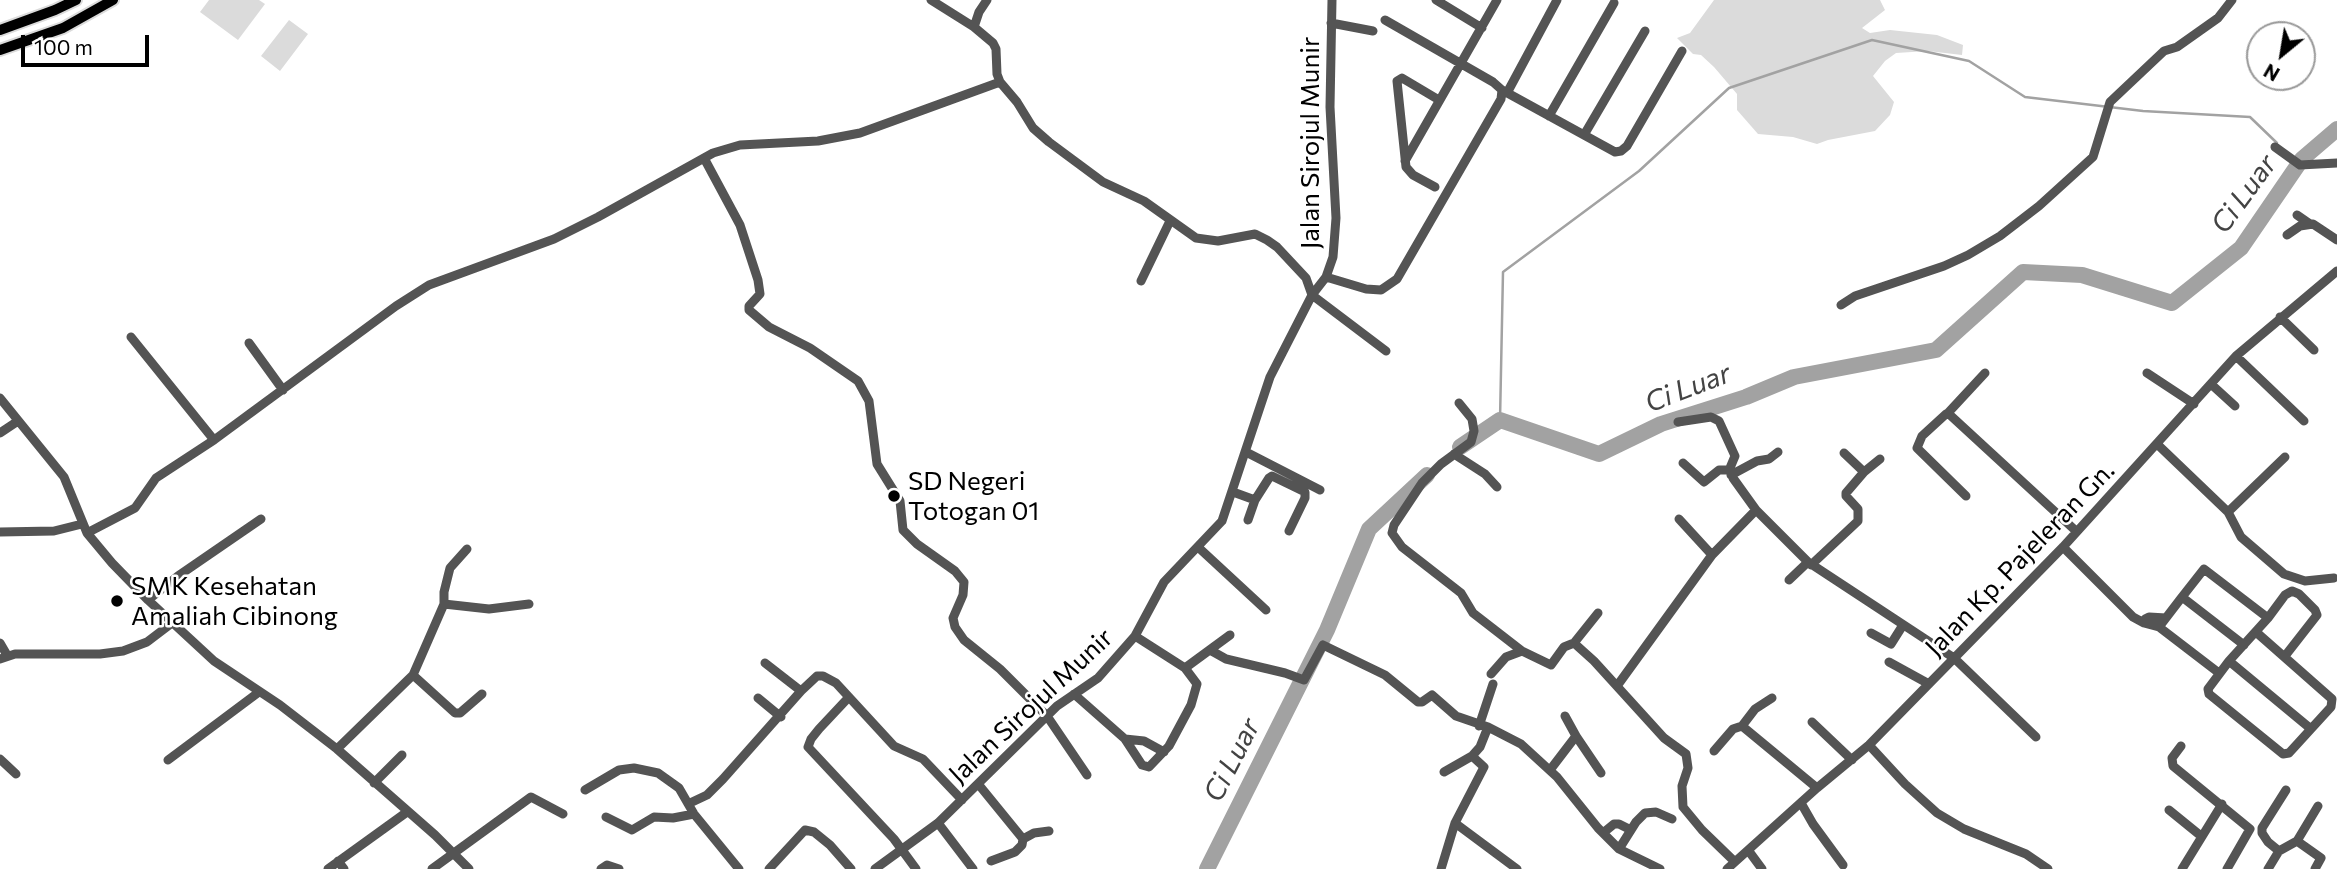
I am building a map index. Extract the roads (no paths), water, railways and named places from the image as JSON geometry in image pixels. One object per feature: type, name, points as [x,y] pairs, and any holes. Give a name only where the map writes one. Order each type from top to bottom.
[{"type":"main road","points":[[0,30],[76,0]]},
{"type":"main road","points":[[88,0],[96,11]]},
{"type":"main road","points":[[0,50],[63,28],[113,0]]},
{"type":"street","points":[[931,0],[974,27],[993,43],[1000,82],[1038,133],[1103,182],[1144,201],[1201,240],[1218,241],[1249,234],[1267,240],[1306,278],[1312,295],[1386,351]]},
{"type":"street","points":[[974,27],[987,0]]},
{"type":"street","name":"Jalan Sirojul Munir","points":[[875,869],[938,823],[1046,716],[1098,678],[1135,636],[1164,582],[1222,521],[1272,372],[1312,295],[1326,277],[1333,257],[1336,218],[1329,107],[1332,0]]},
{"type":"street","points":[[1436,0],[1482,28]]},
{"type":"street","points":[[1405,161],[1497,0]]},
{"type":"street","points":[[1326,277],[1374,289],[1381,289],[1397,279],[1557,0]]},
{"type":"street","points":[[1841,305],[1854,296],[1944,267],[1968,256],[2039,206],[2093,157],[2110,102],[2164,51],[2177,47],[2218,18],[2232,0]]},
{"type":"street","points":[[1549,116],[1614,3]]},
{"type":"street","points":[[1385,19],[1461,62],[1504,92],[1615,152],[1626,146],[1682,51]]},
{"type":"street","points":[[1331,23],[1373,31]]},
{"type":"street","points":[[1584,135],[1646,30]]},
{"type":"street","points":[[1435,187],[1409,172],[1405,161],[1399,79],[1402,78],[1439,100]]},
{"type":"street","points":[[0,532],[85,529],[135,508],[156,478],[214,440],[396,306],[429,285],[554,239],[713,153],[740,145],[818,141],[860,133],[1000,82]]},
{"type":"street","points":[[1402,129],[1418,137]]},
{"type":"street","points":[[2275,147],[2300,165],[2337,163]]},
{"type":"street","points":[[704,158],[740,225],[758,280],[760,294],[749,306],[749,310],[769,327],[810,348],[858,381],[869,401],[877,464],[900,501],[904,530],[917,544],[955,571],[964,582],[963,595],[953,618],[955,627],[964,640],[1000,669],[1046,716],[1087,775]]},
{"type":"street","points":[[2297,215],[2337,240]]},
{"type":"street","points":[[1141,281],[1170,221]]},
{"type":"street","points":[[2287,234],[2300,226],[2310,224]]},
{"type":"street","name":"Jalan Kp. Pajeleran Gn.","points":[[1727,869],[1869,745],[2063,547],[2236,356],[2337,271]]},
{"type":"street","points":[[2280,317],[2314,350]]},
{"type":"street","points":[[131,337],[214,440]]},
{"type":"street","points":[[249,343],[283,390]]},
{"type":"street","points":[[2236,356],[2304,421]]},
{"type":"street","points":[[1966,496],[1917,448],[1923,436],[1984,373]]},
{"type":"street","points":[[2147,373],[2194,404]]},
{"type":"street","points":[[2212,385],[2235,407]]},
{"type":"street","points":[[0,398],[64,477],[85,529],[112,563],[148,600],[214,661],[337,749],[469,869]]},
{"type":"street","points":[[1459,404],[1472,419],[1472,437],[1465,448],[1441,464],[1418,489],[1394,524],[1394,538],[1456,588],[1473,613],[1522,652],[1551,665],[1564,647],[1574,643],[1598,613]]},
{"type":"street","points":[[1947,414],[2076,531]]},
{"type":"street","points":[[1678,422],[1711,417],[1719,421],[1735,456],[1730,473]]},
{"type":"street","points":[[0,433],[18,421]]},
{"type":"street","points":[[2157,444],[2228,512],[2241,537],[2284,574],[2305,581],[2334,578]]},
{"type":"street","points":[[1246,452],[1320,489]]},
{"type":"street","points":[[1682,463],[1704,482],[1719,470],[1730,473],[1757,461],[1769,459],[1779,452]]},
{"type":"street","points":[[1844,453],[1864,472]]},
{"type":"street","points":[[1454,454],[1485,474],[1497,487]]},
{"type":"street","points":[[2228,512],[2285,457]]},
{"type":"street","points":[[1789,580],[1858,521],[1858,509],[1846,494],[1864,472],[1880,459]]},
{"type":"street","points":[[1730,473],[1756,510],[1809,563],[1954,658],[2036,737]]},
{"type":"street","points":[[1248,520],[1255,500],[1272,476],[1305,492],[1306,498],[1289,531]]},
{"type":"street","points":[[1233,492],[1255,500]]},
{"type":"street","points":[[1617,687],[1712,555],[1756,510]]},
{"type":"street","points":[[148,600],[261,519]]},
{"type":"street","points":[[1679,519],[1712,555]]},
{"type":"street","points":[[2063,547],[2133,617],[2159,628],[2219,673]]},
{"type":"street","points":[[1199,548],[1266,610]]},
{"type":"street","points":[[337,749],[413,675],[444,604],[450,568],[467,549]]},
{"type":"street","points":[[2159,628],[2204,569],[2268,618]]},
{"type":"street","points":[[2256,632],[2332,699],[2332,707],[2289,753],[2280,753],[2209,694],[2210,684],[2285,595],[2292,592],[2299,594],[2315,610],[2314,619],[2285,656]]},
{"type":"street","points":[[2182,597],[2244,645]]},
{"type":"street","points":[[444,604],[483,609],[529,604]]},
{"type":"street","points":[[2144,623],[2149,617],[2166,618]]},
{"type":"street","points":[[0,643],[3,657],[114,653],[147,642],[172,623]]},
{"type":"street","points":[[1871,633],[1891,644],[1903,625]]},
{"type":"street","points":[[1185,668],[1230,635]]},
{"type":"street","points":[[1074,694],[1125,738],[1144,767],[1149,767],[1164,752],[1182,722],[1196,689],[1196,680],[1185,668],[1135,636]]},
{"type":"street","points":[[1574,643],[1664,738],[1686,754],[1688,768],[1682,786],[1683,807],[1734,861]]},
{"type":"street","points":[[1210,650],[1226,659],[1304,680],[1323,645],[1385,675],[1418,702],[1433,695],[1454,715],[1521,744],[1550,770],[1619,849],[1660,869]]},
{"type":"street","points":[[1444,772],[1472,756],[1480,747],[1492,679],[1506,657],[1522,652]]},
{"type":"street","points":[[2229,661],[2311,729]]},
{"type":"street","points":[[1889,662],[1928,684]]},
{"type":"street","points":[[765,663],[801,691]]},
{"type":"street","points":[[413,675],[455,713],[460,713],[481,694]]},
{"type":"street","points":[[690,803],[707,795],[715,787],[817,676],[836,683],[894,746],[923,759],[962,800]]},
{"type":"street","points":[[168,760],[259,692]]},
{"type":"street","points":[[849,697],[819,729],[808,747],[902,850],[916,869]]},
{"type":"street","points":[[758,698],[780,717]]},
{"type":"street","points":[[1714,751],[1733,729],[1742,726],[1755,709],[1772,698]]},
{"type":"street","points":[[1564,716],[1601,773]]},
{"type":"street","points":[[1812,722],[1852,760]]},
{"type":"street","points":[[1742,726],[1817,788]]},
{"type":"street","points":[[1550,770],[1576,736]]},
{"type":"street","points":[[1125,738],[1144,741],[1164,752]]},
{"type":"street","points":[[1869,745],[1905,784],[1937,813],[1964,829],[2026,854],[2048,869]]},
{"type":"street","points":[[2181,746],[2172,758],[2173,766],[2250,829],[2227,869]]},
{"type":"street","points":[[374,783],[402,755]]},
{"type":"street","points":[[1441,869],[1455,823],[1484,767],[1472,756]]},
{"type":"street","points":[[0,759],[16,774]]},
{"type":"street","points":[[585,790],[619,770],[646,769],[668,779],[679,788],[694,814],[739,869]]},
{"type":"street","points":[[979,785],[1023,839],[1022,845],[1015,852],[991,861]]},
{"type":"street","points":[[2279,851],[2262,834],[2262,828],[2286,790]]},
{"type":"street","points":[[432,869],[531,797],[563,814]]},
{"type":"street","points":[[1801,803],[1843,865]]},
{"type":"street","points":[[2182,869],[2222,804]]},
{"type":"street","points":[[2268,869],[2279,851],[2297,841],[2318,807]]},
{"type":"street","points":[[2169,810],[2201,836]]},
{"type":"street","points":[[1619,849],[1642,815],[1651,811],[1672,820]]},
{"type":"street","points":[[328,869],[407,812]]},
{"type":"street","points":[[606,817],[632,830],[651,817],[673,818],[694,814]]},
{"type":"street","points":[[938,823],[972,869]]},
{"type":"street","points":[[1455,823],[1517,869]]},
{"type":"street","points":[[1603,833],[1614,824],[1631,830]]},
{"type":"street","points":[[769,869],[798,835],[807,830],[830,845],[851,869]]},
{"type":"street","points":[[1023,839],[1034,833],[1049,831]]},
{"type":"street","points":[[2297,841],[2321,858],[2315,869]]},
{"type":"street","points":[[1748,850],[1762,869]]},
{"type":"street","points":[[338,860],[344,869]]},
{"type":"street","points":[[601,869],[607,865],[619,869]]},
{"type":"waterway","points":[[1500,420],[1503,272],[1639,171],[1729,88],[1872,40],[1969,61],[2025,97],[2143,111],[2250,117],[2277,143]]},
{"type":"waterway","name":"Ci Luar","points":[[1460,447],[1500,420],[1599,454],[1661,424],[1746,397],[1794,377],[1936,350],[2023,272],[2082,275],[2172,303],[2241,248],[2302,159],[2337,129]]},
{"type":"waterway","name":"Ci Luar","points":[[1207,869],[1327,630],[1369,529],[1427,475]]},
{"type":"place","name":"SD Negeri Totogan 01","points":[[894,496]]},
{"type":"place","name":"SMK Kesehatan Amaliah Cibinong","points":[[117,601]]}]
